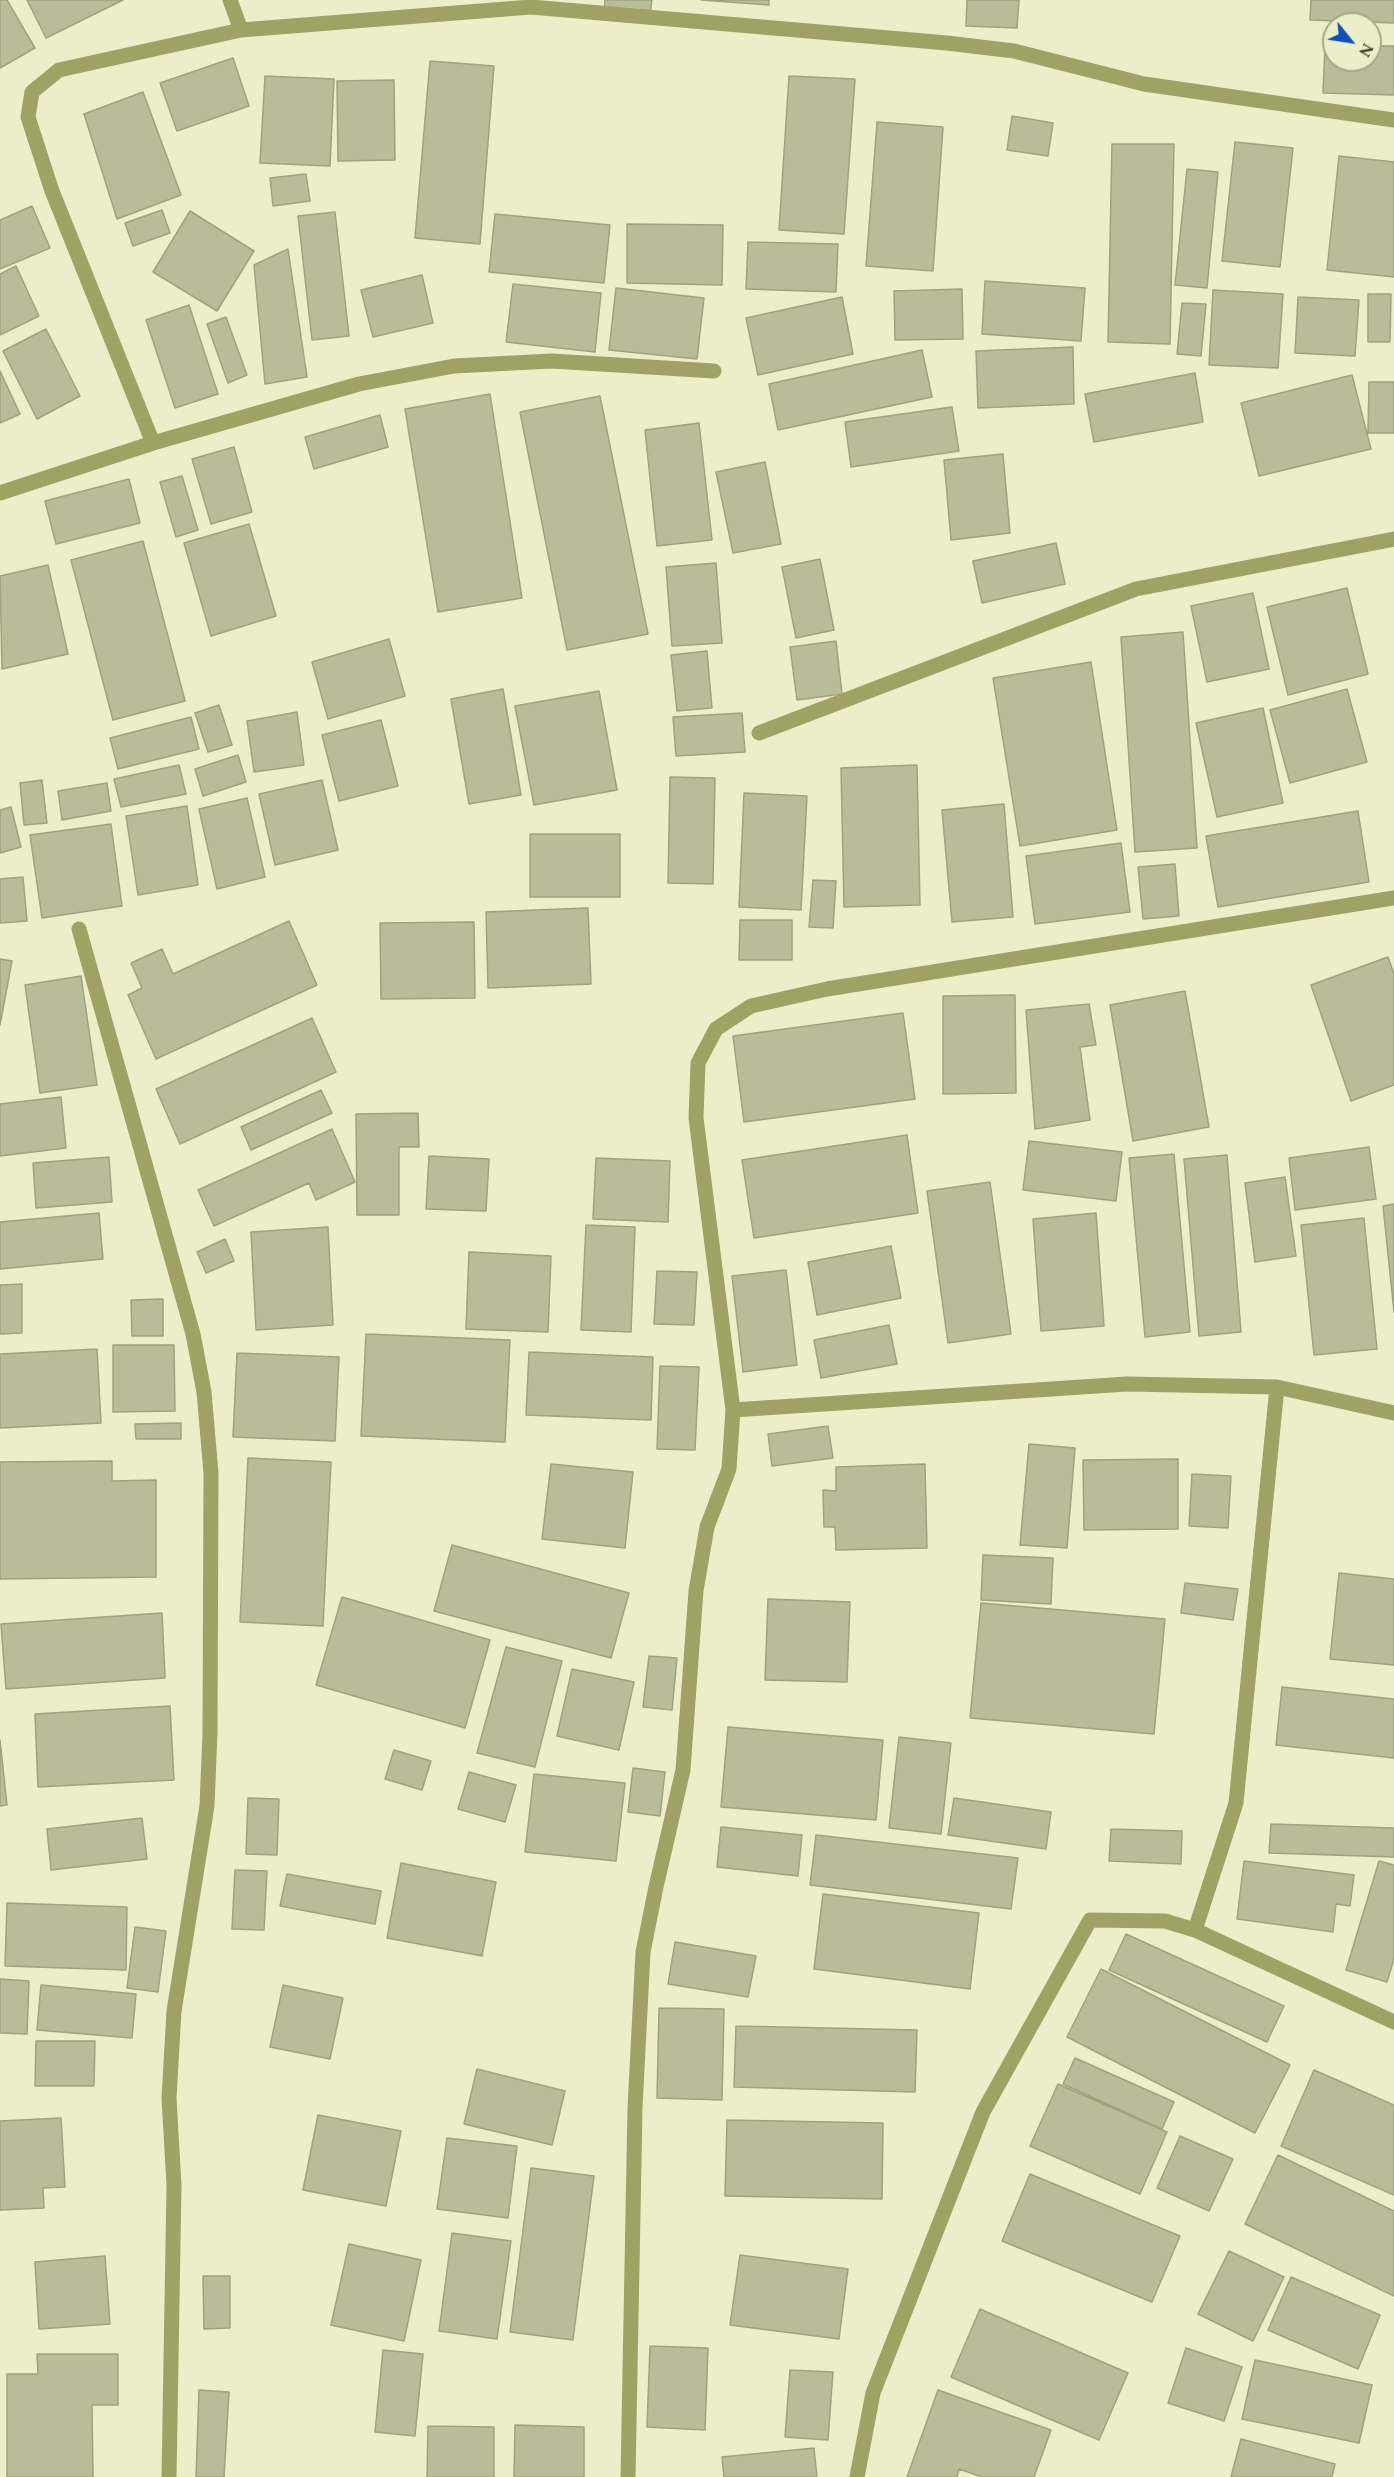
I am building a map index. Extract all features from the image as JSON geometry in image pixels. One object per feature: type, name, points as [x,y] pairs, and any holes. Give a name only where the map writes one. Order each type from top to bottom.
[{"type":"street","points":[[230,0],[241,30]]},
{"type":"street","points":[[153,443],[52,191],[28,117],[32,92],[59,70],[241,30],[531,7],[947,43],[1014,51],[1144,84],[1394,120]]},
{"type":"street","points":[[0,493],[153,443],[359,384],[454,366],[552,361],[714,371]]},
{"type":"street","points":[[759,733],[1136,589],[1394,539]]},
{"type":"street","points":[[628,2477],[635,2108],[643,1952],[683,1770],[696,1591],[707,1527],[729,1469],[733,1410],[696,1118],[698,1063],[716,1029],[751,1006],[827,989],[1394,898]]},
{"type":"street","points":[[79,929],[193,1334],[204,1392],[211,1473],[210,1732],[207,1806],[174,2011],[169,2098],[174,2185],[169,2477]]},
{"type":"street","points":[[733,1410],[1127,1384],[1277,1387],[1394,1413]]},
{"type":"street","points":[[1195,1930],[1236,1803],[1277,1387]]},
{"type":"street","points":[[857,2477],[873,2393],[983,2112],[1090,1920],[1165,1921],[1195,1930],[1394,2022]]},
{"type":"building","points":[[0,0],[7,0],[35,48],[0,68]]},
{"type":"building","points":[[27,0],[123,0],[46,38]]},
{"type":"building","points":[[605,0],[652,0],[650,15],[604,10]]},
{"type":"building","points":[[701,0],[769,0],[769,5]]},
{"type":"building","points":[[967,0],[1019,0],[1017,28],[966,26]]},
{"type":"building","points":[[1311,0],[1394,0],[1394,23],[1382,23],[1382,12],[1322,12],[1322,20],[1310,20]]},
{"type":"building","points":[[1382,46],[1394,46],[1394,95],[1323,93],[1324,72],[1382,72]]},
{"type":"building","points":[[233,58],[249,106],[177,131],[160,83]]},
{"type":"building","points":[[430,61],[494,66],[480,244],[415,238]]},
{"type":"building","points":[[265,76],[334,79],[330,166],[260,163]]},
{"type":"building","points":[[789,76],[855,79],[844,234],[779,230]]},
{"type":"building","points":[[394,80],[395,160],[338,161],[337,81]]},
{"type":"building","points":[[143,92],[181,195],[117,219],[84,114]]},
{"type":"building","points":[[1012,116],[1053,123],[1048,156],[1007,150]]},
{"type":"building","points":[[877,122],[943,127],[933,271],[866,266]]},
{"type":"building","points":[[1235,142],[1293,148],[1280,267],[1222,261]]},
{"type":"building","points":[[1112,144],[1174,144],[1170,344],[1108,342]]},
{"type":"building","points":[[1339,156],[1394,162],[1394,277],[1327,270]]},
{"type":"building","points":[[1187,169],[1218,172],[1207,288],[1175,285]]},
{"type":"building","points":[[306,174],[310,201],[273,206],[270,178]]},
{"type":"building","points":[[32,206],[50,248],[0,269],[0,220]]},
{"type":"building","points":[[162,210],[170,233],[133,246],[125,223]]},
{"type":"building","points":[[190,211],[254,251],[217,311],[153,272]]},
{"type":"building","points":[[335,212],[349,336],[312,340],[298,216]]},
{"type":"building","points":[[495,214],[610,225],[604,283],[489,272]]},
{"type":"building","points":[[627,224],[723,225],[722,285],[627,283]]},
{"type":"building","points":[[748,242],[838,244],[836,292],[746,289]]},
{"type":"building","points":[[288,249],[307,377],[265,384],[254,265]]},
{"type":"building","points":[[16,266],[39,316],[0,335],[0,274]]},
{"type":"building","points":[[422,275],[433,323],[373,337],[361,290]]},
{"type":"building","points":[[985,281],[1085,288],[1081,341],[982,334]]},
{"type":"building","points":[[513,284],[601,293],[595,352],[506,342]]},
{"type":"building","points":[[616,288],[704,298],[697,359],[609,350]]},
{"type":"building","points":[[962,289],[963,339],[895,340],[894,291]]},
{"type":"building","points":[[1213,290],[1283,294],[1278,368],[1209,365]]},
{"type":"building","points":[[1368,294],[1391,294],[1390,342],[1368,342]]},
{"type":"building","points":[[842,297],[853,354],[758,375],[746,318]]},
{"type":"building","points":[[1298,297],[1359,300],[1355,356],[1295,353]]},
{"type":"building","points":[[1182,303],[1206,304],[1201,356],[1177,354]]},
{"type":"building","points":[[189,305],[218,394],[175,408],[146,320]]},
{"type":"building","points":[[226,317],[247,375],[228,383],[207,324]]},
{"type":"building","points":[[46,329],[80,396],[37,419],[3,351]]},
{"type":"building","points":[[1073,347],[1074,404],[978,408],[976,351]]},
{"type":"building","points":[[922,350],[932,397],[778,430],[769,384]]},
{"type":"building","points":[[0,371],[20,414],[0,423]]},
{"type":"building","points":[[1195,373],[1203,422],[1094,442],[1085,394]]},
{"type":"building","points":[[1352,375],[1371,449],[1259,476],[1241,403]]},
{"type":"building","points":[[1369,382],[1394,382],[1394,433],[1368,433]]},
{"type":"building","points":[[490,394],[522,598],[438,612],[405,409]]},
{"type":"building","points":[[600,396],[648,634],[567,650],[520,412]]},
{"type":"building","points":[[952,407],[959,451],[851,467],[845,422]]},
{"type":"building","points":[[380,415],[388,447],[314,469],[305,437]]},
{"type":"building","points":[[699,423],[712,540],[657,546],[645,430]]},
{"type":"building","points":[[234,447],[252,512],[211,524],[192,459]]},
{"type":"building","points":[[1003,454],[1010,533],[951,540],[944,460]]},
{"type":"building","points":[[765,462],[781,544],[733,553],[716,472]]},
{"type":"building","points":[[182,476],[198,530],[176,537],[160,482]]},
{"type":"building","points":[[129,479],[140,523],[56,544],[45,501]]},
{"type":"building","points":[[249,524],[276,616],[211,636],[184,543]]},
{"type":"building","points":[[143,541],[185,701],[113,720],[71,560]]},
{"type":"building","points":[[1056,543],[1065,584],[982,603],[973,561]]},
{"type":"building","points":[[820,559],[834,630],[796,638],[782,567]]},
{"type":"building","points":[[716,563],[722,643],[672,646],[666,567]]},
{"type":"building","points":[[48,565],[68,654],[2,669],[0,576]]},
{"type":"building","points":[[1347,588],[1368,674],[1288,695],[1267,607]]},
{"type":"building","points":[[1253,593],[1269,669],[1207,682],[1191,606]]},
{"type":"building","points":[[1183,632],[1197,848],[1135,852],[1121,637]]},
{"type":"building","points":[[389,639],[405,696],[328,719],[312,662]]},
{"type":"building","points":[[836,641],[842,694],[797,700],[790,647]]},
{"type":"building","points":[[707,651],[712,708],[677,711],[671,655]]},
{"type":"building","points":[[1091,662],[1117,830],[1020,846],[993,678]]},
{"type":"building","points":[[503,689],[521,795],[469,804],[451,699]]},
{"type":"building","points":[[1347,689],[1367,762],[1290,783],[1270,710]]},
{"type":"building","points":[[599,691],[617,790],[534,805],[515,706]]},
{"type":"building","points":[[219,705],[232,745],[208,752],[195,713]]},
{"type":"building","points":[[1263,708],[1283,803],[1217,817],[1196,723]]},
{"type":"building","points":[[297,712],[304,765],[254,772],[247,721]]},
{"type":"building","points":[[742,713],[745,752],[676,756],[673,717]]},
{"type":"building","points":[[191,717],[199,749],[118,769],[110,738]]},
{"type":"building","points":[[381,720],[398,786],[339,801],[322,735]]},
{"type":"building","points":[[238,755],[246,782],[203,796],[195,769]]},
{"type":"building","points":[[179,765],[186,794],[121,807],[114,779]]},
{"type":"building","points":[[917,765],[920,905],[844,907],[841,768]]},
{"type":"building","points":[[670,777],[715,778],[713,884],[668,883]]},
{"type":"building","points":[[42,780],[47,823],[24,825],[20,783]]},
{"type":"building","points":[[322,780],[338,850],[275,865],[259,794]]},
{"type":"building","points":[[107,783],[111,811],[62,820],[58,791]]},
{"type":"building","points":[[744,793],[807,796],[801,910],[739,907]]},
{"type":"building","points":[[247,798],[265,877],[217,889],[199,809]]},
{"type":"building","points":[[1004,804],[1013,917],[952,922],[942,810]]},
{"type":"building","points":[[187,806],[198,885],[138,895],[126,816]]},
{"type":"building","points":[[11,807],[21,847],[0,853],[0,810]]},
{"type":"building","points":[[1358,811],[1369,882],[1218,907],[1206,836]]},
{"type":"building","points":[[111,824],[122,906],[42,918],[30,835]]},
{"type":"building","points":[[530,834],[620,834],[620,897],[530,897]]},
{"type":"building","points":[[1121,843],[1130,912],[1035,924],[1026,856]]},
{"type":"building","points":[[1175,864],[1179,916],[1143,919],[1138,867]]},
{"type":"building","points":[[23,877],[27,921],[0,923],[0,879]]},
{"type":"building","points":[[813,880],[836,881],[833,928],[809,927]]},
{"type":"building","points":[[588,908],[591,984],[488,988],[486,912]]},
{"type":"building","points":[[740,920],[792,920],[792,960],[739,960]]},
{"type":"building","points":[[289,921],[317,985],[156,1059],[128,995],[142,988],[131,963],[162,949],[173,974]]},
{"type":"building","points":[[474,922],[475,998],[381,999],[380,923]]},
{"type":"building","points":[[1388,957],[1394,974],[1394,1085],[1351,1101],[1311,985]]},
{"type":"building","points":[[0,959],[12,961],[0,1025]]},
{"type":"building","points":[[81,976],[97,1085],[40,1093],[25,985]]},
{"type":"building","points":[[1185,991],[1209,1127],[1133,1141],[1110,1005]]},
{"type":"building","points":[[1015,995],[1016,1093],[943,1094],[943,996]]},
{"type":"building","points":[[1089,1004],[1096,1045],[1080,1047],[1090,1120],[1035,1129],[1026,1010]]},
{"type":"building","points":[[903,1013],[915,1099],[744,1122],[733,1036]]},
{"type":"building","points":[[312,1018],[336,1072],[180,1144],[156,1089]]},
{"type":"building","points":[[321,1090],[332,1113],[251,1150],[241,1127]]},
{"type":"building","points":[[61,1097],[66,1148],[0,1156],[0,1104]]},
{"type":"building","points":[[418,1113],[419,1147],[399,1147],[399,1215],[357,1215],[356,1114]]},
{"type":"building","points":[[332,1129],[355,1182],[316,1200],[309,1183],[214,1226],[198,1190]]},
{"type":"building","points":[[907,1135],[918,1213],[754,1238],[742,1160]]},
{"type":"building","points":[[1029,1141],[1122,1152],[1116,1201],[1023,1190]]},
{"type":"building","points":[[1369,1147],[1376,1199],[1295,1210],[1289,1158]]},
{"type":"building","points":[[1174,1154],[1190,1332],[1145,1337],[1129,1158]]},
{"type":"building","points":[[1227,1155],[1241,1332],[1199,1336],[1184,1159]]},
{"type":"building","points":[[429,1156],[489,1159],[486,1211],[426,1209]]},
{"type":"building","points":[[109,1157],[112,1202],[36,1208],[33,1163]]},
{"type":"building","points":[[596,1158],[670,1161],[668,1222],[593,1219]]},
{"type":"building","points":[[1285,1177],[1296,1256],[1255,1262],[1245,1183]]},
{"type":"building","points":[[990,1182],[1011,1334],[948,1343],[927,1191]]},
{"type":"building","points":[[1394,1204],[1394,1312],[1383,1206]]},
{"type":"building","points":[[99,1213],[103,1259],[0,1269],[0,1222]]},
{"type":"building","points":[[1096,1213],[1104,1326],[1041,1331],[1033,1219]]},
{"type":"building","points":[[1364,1218],[1377,1349],[1314,1355],[1301,1225]]},
{"type":"building","points":[[586,1225],[635,1227],[631,1332],[581,1330]]},
{"type":"building","points":[[328,1227],[333,1325],[256,1330],[251,1232]]},
{"type":"building","points":[[225,1239],[234,1261],[206,1273],[197,1252]]},
{"type":"building","points":[[891,1246],[901,1298],[817,1315],[808,1262]]},
{"type":"building","points":[[469,1252],[551,1256],[548,1332],[466,1329]]},
{"type":"building","points":[[786,1270],[797,1365],[743,1372],[732,1276]]},
{"type":"building","points":[[657,1271],[697,1272],[694,1325],[654,1324]]},
{"type":"building","points":[[22,1284],[22,1333],[0,1334],[0,1285]]},
{"type":"building","points":[[163,1299],[163,1336],[132,1336],[131,1300]]},
{"type":"building","points":[[889,1325],[897,1364],[821,1378],[814,1340]]},
{"type":"building","points":[[366,1334],[510,1340],[505,1442],[361,1436]]},
{"type":"building","points":[[113,1345],[174,1345],[175,1411],[113,1412]]},
{"type":"building","points":[[97,1349],[101,1423],[0,1428],[0,1354]]},
{"type":"building","points":[[529,1352],[653,1357],[651,1420],[526,1415]]},
{"type":"building","points":[[237,1353],[339,1357],[335,1441],[233,1437]]},
{"type":"building","points":[[660,1366],[699,1367],[695,1450],[657,1449]]},
{"type":"building","points":[[181,1423],[181,1439],[136,1439],[135,1424]]},
{"type":"building","points":[[828,1426],[833,1458],[772,1466],[768,1434]]},
{"type":"building","points":[[1029,1444],[1075,1448],[1067,1548],[1020,1545]]},
{"type":"building","points":[[248,1458],[331,1462],[323,1626],[240,1622]]},
{"type":"building","points":[[1178,1459],[1178,1529],[1084,1530],[1083,1460]]},
{"type":"building","points":[[112,1461],[112,1481],[156,1480],[156,1577],[0,1579],[0,1462]]},
{"type":"building","points":[[551,1464],[633,1472],[625,1548],[542,1539]]},
{"type":"building","points":[[925,1464],[927,1548],[836,1550],[835,1527],[824,1527],[823,1490],[836,1491],[836,1467]]},
{"type":"building","points":[[1192,1474],[1231,1476],[1228,1528],[1189,1526]]},
{"type":"building","points":[[452,1545],[629,1593],[611,1658],[434,1611]]},
{"type":"building","points":[[983,1555],[1053,1558],[1051,1604],[981,1600]]},
{"type":"building","points":[[1339,1573],[1394,1579],[1394,1665],[1330,1659]]},
{"type":"building","points":[[1185,1583],[1238,1589],[1233,1620],[1181,1613]]},
{"type":"building","points":[[342,1597],[490,1640],[465,1728],[316,1685]]},
{"type":"building","points":[[768,1599],[850,1602],[847,1682],[765,1680]]},
{"type":"building","points":[[981,1603],[1165,1619],[1154,1734],[970,1718]]},
{"type":"building","points":[[162,1613],[165,1678],[6,1689],[1,1624]]},
{"type":"building","points":[[506,1647],[562,1661],[535,1767],[477,1753]]},
{"type":"building","points":[[649,1656],[677,1658],[672,1710],[643,1707]]},
{"type":"building","points":[[572,1669],[634,1682],[619,1750],[557,1736]]},
{"type":"building","points":[[1282,1687],[1394,1699],[1394,1758],[1276,1745]]},
{"type":"building","points":[[170,1706],[174,1780],[38,1787],[35,1714]]},
{"type":"building","points":[[728,1727],[883,1740],[876,1820],[721,1807]]},
{"type":"building","points":[[899,1737],[951,1743],[941,1834],[889,1828]]},
{"type":"building","points":[[0,1740],[7,1805],[0,1806]]},
{"type":"building","points":[[394,1750],[431,1761],[422,1790],[385,1779]]},
{"type":"building","points":[[633,1768],[665,1772],[660,1816],[628,1812]]},
{"type":"building","points":[[469,1772],[516,1785],[505,1822],[458,1809]]},
{"type":"building","points":[[534,1774],[625,1783],[616,1861],[525,1852]]},
{"type":"building","points":[[248,1798],[279,1799],[277,1855],[246,1854]]},
{"type":"building","points":[[954,1798],[1051,1812],[1046,1849],[948,1835]]},
{"type":"building","points":[[142,1818],[147,1859],[51,1870],[47,1829]]},
{"type":"building","points":[[1271,1824],[1394,1828],[1394,1857],[1269,1853]]},
{"type":"building","points":[[721,1827],[802,1835],[798,1876],[717,1867]]},
{"type":"building","points":[[1111,1829],[1182,1831],[1181,1864],[1109,1861]]},
{"type":"building","points":[[816,1835],[1018,1858],[1011,1909],[810,1885]]},
{"type":"building","points":[[1244,1861],[1354,1875],[1350,1906],[1336,1904],[1333,1932],[1237,1919]]},
{"type":"building","points":[[1379,1861],[1394,1865],[1394,1959],[1387,1982],[1346,1970]]},
{"type":"building","points":[[401,1863],[496,1882],[482,1956],[387,1938]]},
{"type":"building","points":[[235,1870],[267,1871],[264,1930],[232,1929]]},
{"type":"building","points":[[287,1874],[381,1891],[375,1924],[280,1906]]},
{"type":"building","points":[[823,1894],[979,1913],[970,1989],[814,1969]]},
{"type":"building","points":[[7,1903],[127,1907],[126,1970],[5,1966]]},
{"type":"building","points":[[135,1927],[166,1931],[158,1992],[127,1988]]},
{"type":"building","points":[[1126,1934],[1284,2006],[1267,2042],[1109,1970]]},
{"type":"building","points":[[675,1942],[756,1956],[748,1997],[668,1984]]},
{"type":"building","points":[[1101,1969],[1290,2065],[1255,2133],[1067,2037]]},
{"type":"building","points":[[0,1979],[29,1981],[27,2034],[0,2033]]},
{"type":"building","points":[[41,1985],[136,1994],[132,2038],[37,2030]]},
{"type":"building","points":[[283,1985],[343,1998],[330,2059],[270,2047]]},
{"type":"building","points":[[659,2008],[724,2009],[722,2100],[657,2098]]},
{"type":"building","points":[[736,2026],[917,2030],[915,2092],[734,2087]]},
{"type":"building","points":[[36,2041],[95,2041],[94,2086],[35,2086]]},
{"type":"building","points":[[1075,2058],[1174,2102],[1162,2129],[1063,2084]]},
{"type":"building","points":[[477,2069],[565,2091],[552,2145],[464,2124]]},
{"type":"building","points":[[1314,2070],[1394,2105],[1394,2195],[1281,2146]]},
{"type":"building","points":[[1058,2084],[1167,2132],[1140,2194],[1030,2146]]},
{"type":"building","points":[[318,2115],[401,2131],[386,2206],[303,2190]]},
{"type":"building","points":[[61,2118],[65,2187],[43,2188],[44,2208],[0,2210],[0,2121]]},
{"type":"building","points":[[727,2120],[883,2123],[882,2199],[725,2196]]},
{"type":"building","points":[[1180,2136],[1233,2159],[1209,2211],[1157,2188]]},
{"type":"building","points":[[447,2138],[517,2146],[508,2218],[437,2209]]},
{"type":"building","points":[[1278,2155],[1394,2211],[1394,2296],[1245,2224]]},
{"type":"building","points":[[531,2168],[594,2176],[573,2340],[510,2332]]},
{"type":"building","points":[[1030,2174],[1180,2236],[1152,2302],[1002,2241]]},
{"type":"building","points":[[452,2233],[511,2241],[497,2339],[439,2331]]},
{"type":"building","points":[[349,2244],[421,2260],[404,2341],[331,2325]]},
{"type":"building","points":[[1229,2251],[1284,2277],[1253,2341],[1198,2314]]},
{"type":"building","points":[[740,2255],[848,2269],[839,2339],[730,2325]]},
{"type":"building","points":[[105,2256],[110,2324],[39,2329],[35,2262]]},
{"type":"building","points":[[203,2276],[230,2276],[230,2328],[204,2329]]},
{"type":"building","points":[[1291,2277],[1380,2315],[1358,2369],[1268,2330]]},
{"type":"building","points":[[980,2309],[1128,2373],[1099,2440],[951,2377]]},
{"type":"building","points":[[650,2346],[708,2348],[705,2430],[647,2427]]},
{"type":"building","points":[[1186,2348],[1242,2367],[1224,2421],[1168,2403]]},
{"type":"building","points":[[383,2350],[423,2354],[415,2436],[375,2432]]},
{"type":"building","points":[[37,2354],[118,2354],[118,2405],[92,2405],[93,2477],[7,2477],[7,2374],[38,2374]]},
{"type":"building","points":[[1255,2360],[1372,2385],[1359,2443],[1242,2419]]},
{"type":"building","points":[[790,2370],[833,2372],[828,2440],[785,2437]]},
{"type":"building","points":[[199,2390],[229,2392],[224,2477],[196,2477]]},
{"type":"building","points":[[938,2390],[1051,2430],[1034,2477],[982,2477],[959,2469],[957,2477],[907,2477]]},
{"type":"building","points":[[515,2425],[584,2427],[584,2477],[514,2477]]},
{"type":"building","points":[[428,2426],[494,2427],[494,2477],[427,2477]]},
{"type":"building","points":[[1241,2439],[1335,2464],[1332,2477],[1231,2477]]},
{"type":"building","points":[[814,2448],[817,2477],[724,2477],[722,2457]]}]
